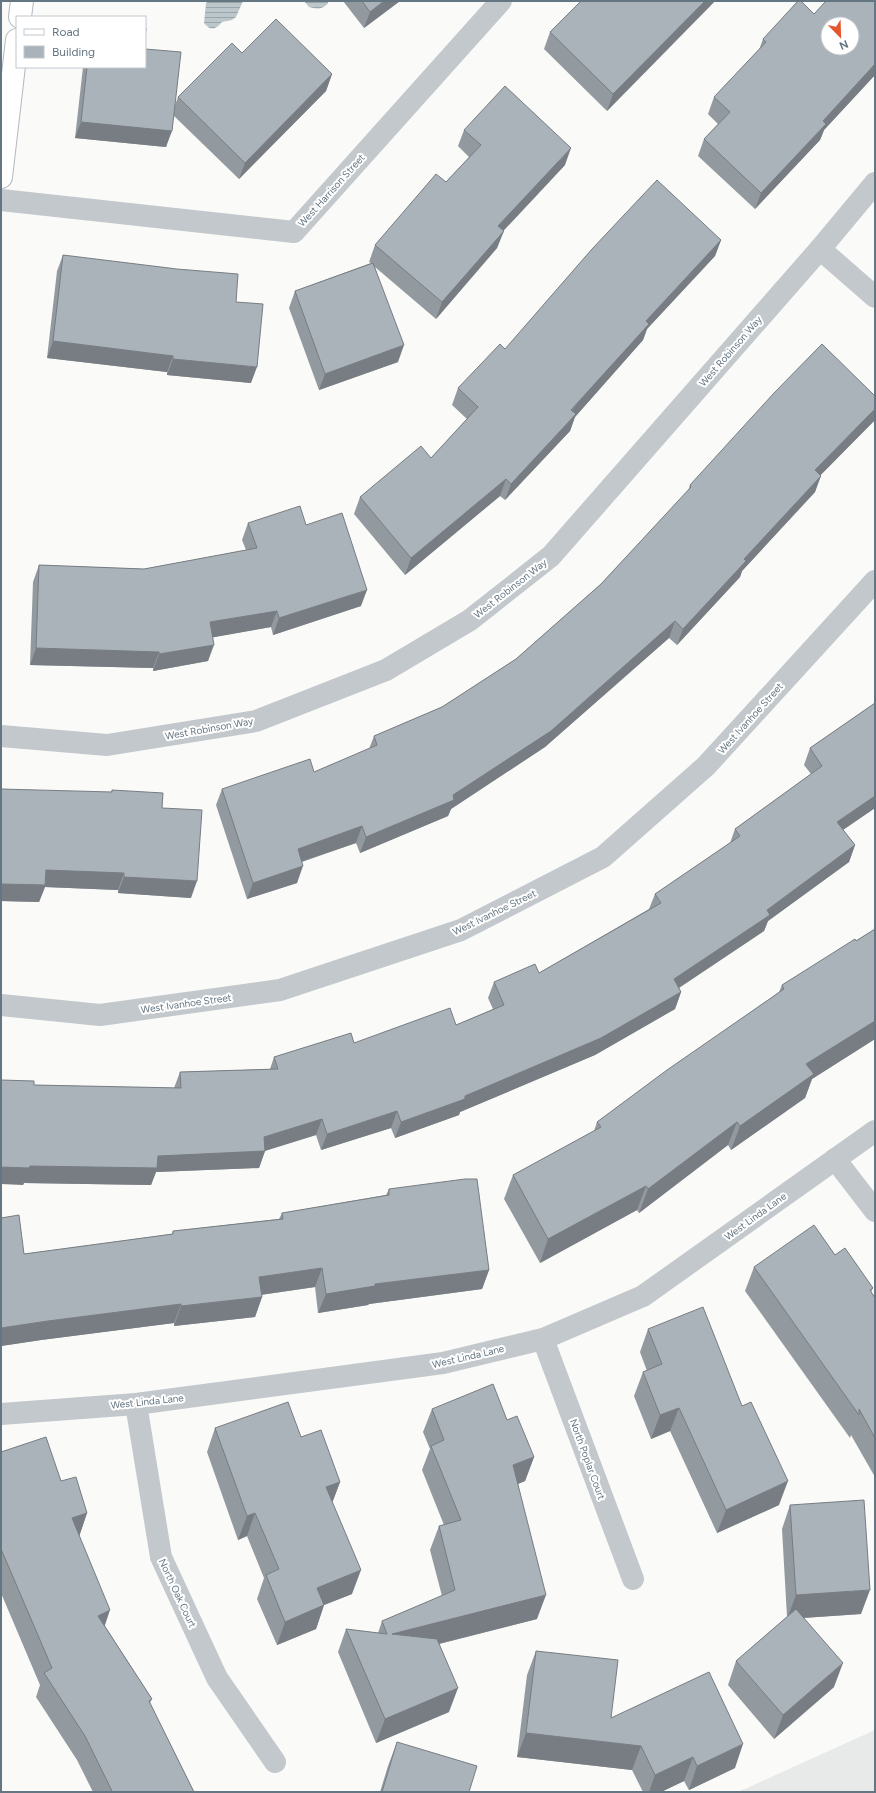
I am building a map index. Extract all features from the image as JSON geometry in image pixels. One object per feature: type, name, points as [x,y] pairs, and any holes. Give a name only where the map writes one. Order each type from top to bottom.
[{"type":"street","points":[[20,16],[22,1]]},
{"type":"street","name":"West Harrison Street","points":[[1,200],[294,232],[501,1]]},
{"type":"street","points":[[1,177],[16,49]]},
{"type":"street","name":"West Robinson Way","points":[[1,736],[107,745],[256,721],[392,666],[470,620],[551,556],[820,249],[875,183]]},
{"type":"street","points":[[820,249],[875,297]]},
{"type":"street","name":"West Ivanhoe Street","points":[[1,1005],[100,1015],[280,990],[461,930],[603,857],[706,766],[875,581]]},
{"type":"street","name":"West Linda Lane","points":[[1,1414],[136,1404],[442,1363],[543,1339],[643,1296],[875,1131]]},
{"type":"street","points":[[835,1159],[875,1212]]},
{"type":"street","name":"North Poplar Court","points":[[543,1339],[633,1579]]},
{"type":"street","name":"North Oak Court","points":[[136,1404],[161,1557],[217,1678],[274,1762]]},
{"type":"shaded area","points":[[208,1],[243,1],[236,17],[232,20],[222,22],[218,26],[209,28],[204,23],[206,3]]},
{"type":"shaded area","points":[[304,1],[328,1],[328,3],[322,8],[317,8],[309,7]]},
{"type":"shaded area","points":[[875,1730],[875,1792],[738,1792]]},
{"type":"building","points":[[362,1],[384,1],[370,12]]},
{"type":"building","points":[[581,1],[705,1],[613,94],[550,32]]},
{"type":"building","points":[[798,1],[801,1],[814,14],[826,1],[875,1],[875,64],[823,121],[826,124],[761,193],[704,139],[730,112],[714,97],[766,42],[763,39]]},
{"type":"building","points":[[276,19],[332,74],[245,163],[178,97],[232,43],[242,53]]},
{"type":"building","points":[[146,49],[181,52],[172,131],[81,122],[87,68],[146,68]]},
{"type":"building","points":[[505,86],[571,148],[498,226],[504,231],[442,302],[375,245],[436,174],[446,182],[481,145],[464,130]]},
{"type":"building","points":[[657,180],[721,240],[646,321],[649,324],[571,410],[576,414],[511,484],[506,479],[411,558],[360,497],[421,446],[431,458],[478,407],[458,388],[500,344],[505,349],[592,249]]},
{"type":"building","points":[[63,255],[177,269],[238,274],[236,302],[263,304],[257,367],[173,359],[173,356],[53,341]]},
{"type":"building","points":[[373,263],[404,345],[325,374],[295,291]]},
{"type":"building","points":[[822,344],[875,396],[875,409],[815,470],[821,476],[744,559],[746,561],[683,629],[675,621],[551,731],[453,795],[454,800],[366,837],[362,826],[298,849],[303,866],[253,883],[222,789],[310,759],[314,772],[377,745],[374,736],[442,707],[516,659],[601,584],[691,487],[690,485],[774,393]]},
{"type":"building","points":[[300,506],[306,525],[342,513],[367,590],[279,618],[277,611],[210,622],[214,645],[159,654],[159,652],[36,648],[39,565],[144,569],[257,548],[248,523]]},
{"type":"building","points":[[875,703],[875,796],[837,822],[855,845],[767,910],[770,915],[674,979],[681,992],[601,1038],[465,1096],[465,1099],[401,1122],[397,1111],[327,1134],[322,1119],[264,1137],[265,1151],[158,1156],[157,1168],[1,1167],[1,1080],[34,1081],[34,1085],[181,1088],[180,1072],[278,1069],[274,1057],[351,1033],[354,1043],[450,1008],[456,1025],[504,1005],[494,982],[535,964],[539,973],[661,903],[655,894],[740,836],[735,829],[822,766],[810,748]]},
{"type":"building","points":[[1,789],[112,792],[112,790],[163,793],[162,808],[202,810],[197,881],[124,877],[124,873],[46,870],[45,885],[1,884]]},
{"type":"building","points":[[875,929],[875,1021],[806,1064],[814,1074],[740,1126],[737,1122],[648,1189],[646,1186],[548,1239],[513,1175],[601,1127],[597,1122],[667,1070],[784,989],[782,985],[855,939],[856,941]]},
{"type":"building","points":[[465,1179],[477,1179],[489,1270],[375,1284],[375,1286],[326,1294],[322,1268],[259,1277],[262,1297],[181,1306],[181,1304],[1,1328],[1,1218],[19,1215],[24,1254],[173,1234],[173,1231],[283,1219],[282,1213],[389,1195],[389,1189]]},
{"type":"building","points":[[814,1225],[835,1255],[845,1248],[873,1288],[870,1290],[875,1298],[875,1438],[859,1409],[859,1415],[754,1267]]},
{"type":"building","points":[[703,1307],[742,1406],[751,1402],[788,1481],[726,1510],[679,1408],[660,1415],[643,1372],[662,1364],[648,1329]]},
{"type":"building","points":[[493,1384],[507,1420],[517,1416],[534,1457],[513,1465],[546,1595],[392,1634],[437,1639],[458,1688],[385,1719],[346,1629],[387,1634],[382,1621],[455,1590],[439,1526],[461,1520],[431,1446],[444,1440],[432,1409]]},
{"type":"building","points":[[288,1402],[301,1437],[321,1430],[340,1482],[326,1487],[361,1570],[317,1588],[324,1605],[285,1622],[266,1575],[279,1569],[255,1513],[247,1516],[215,1428]]},
{"type":"building","points":[[46,1437],[61,1481],[76,1477],[87,1513],[72,1518],[110,1610],[98,1616],[152,1699],[149,1701],[194,1792],[109,1792],[112,1791],[85,1736],[44,1673],[52,1668],[1,1549],[1,1452]]},
{"type":"building","points":[[864,1500],[870,1590],[796,1595],[790,1505]]},
{"type":"building","points":[[796,1609],[843,1663],[783,1715],[736,1661]]},
{"type":"building","points":[[536,1651],[618,1660],[611,1718],[709,1672],[743,1744],[697,1766],[693,1757],[655,1775],[641,1746],[526,1733]]},
{"type":"building","points":[[397,1742],[477,1766],[469,1792],[382,1792]]}]
